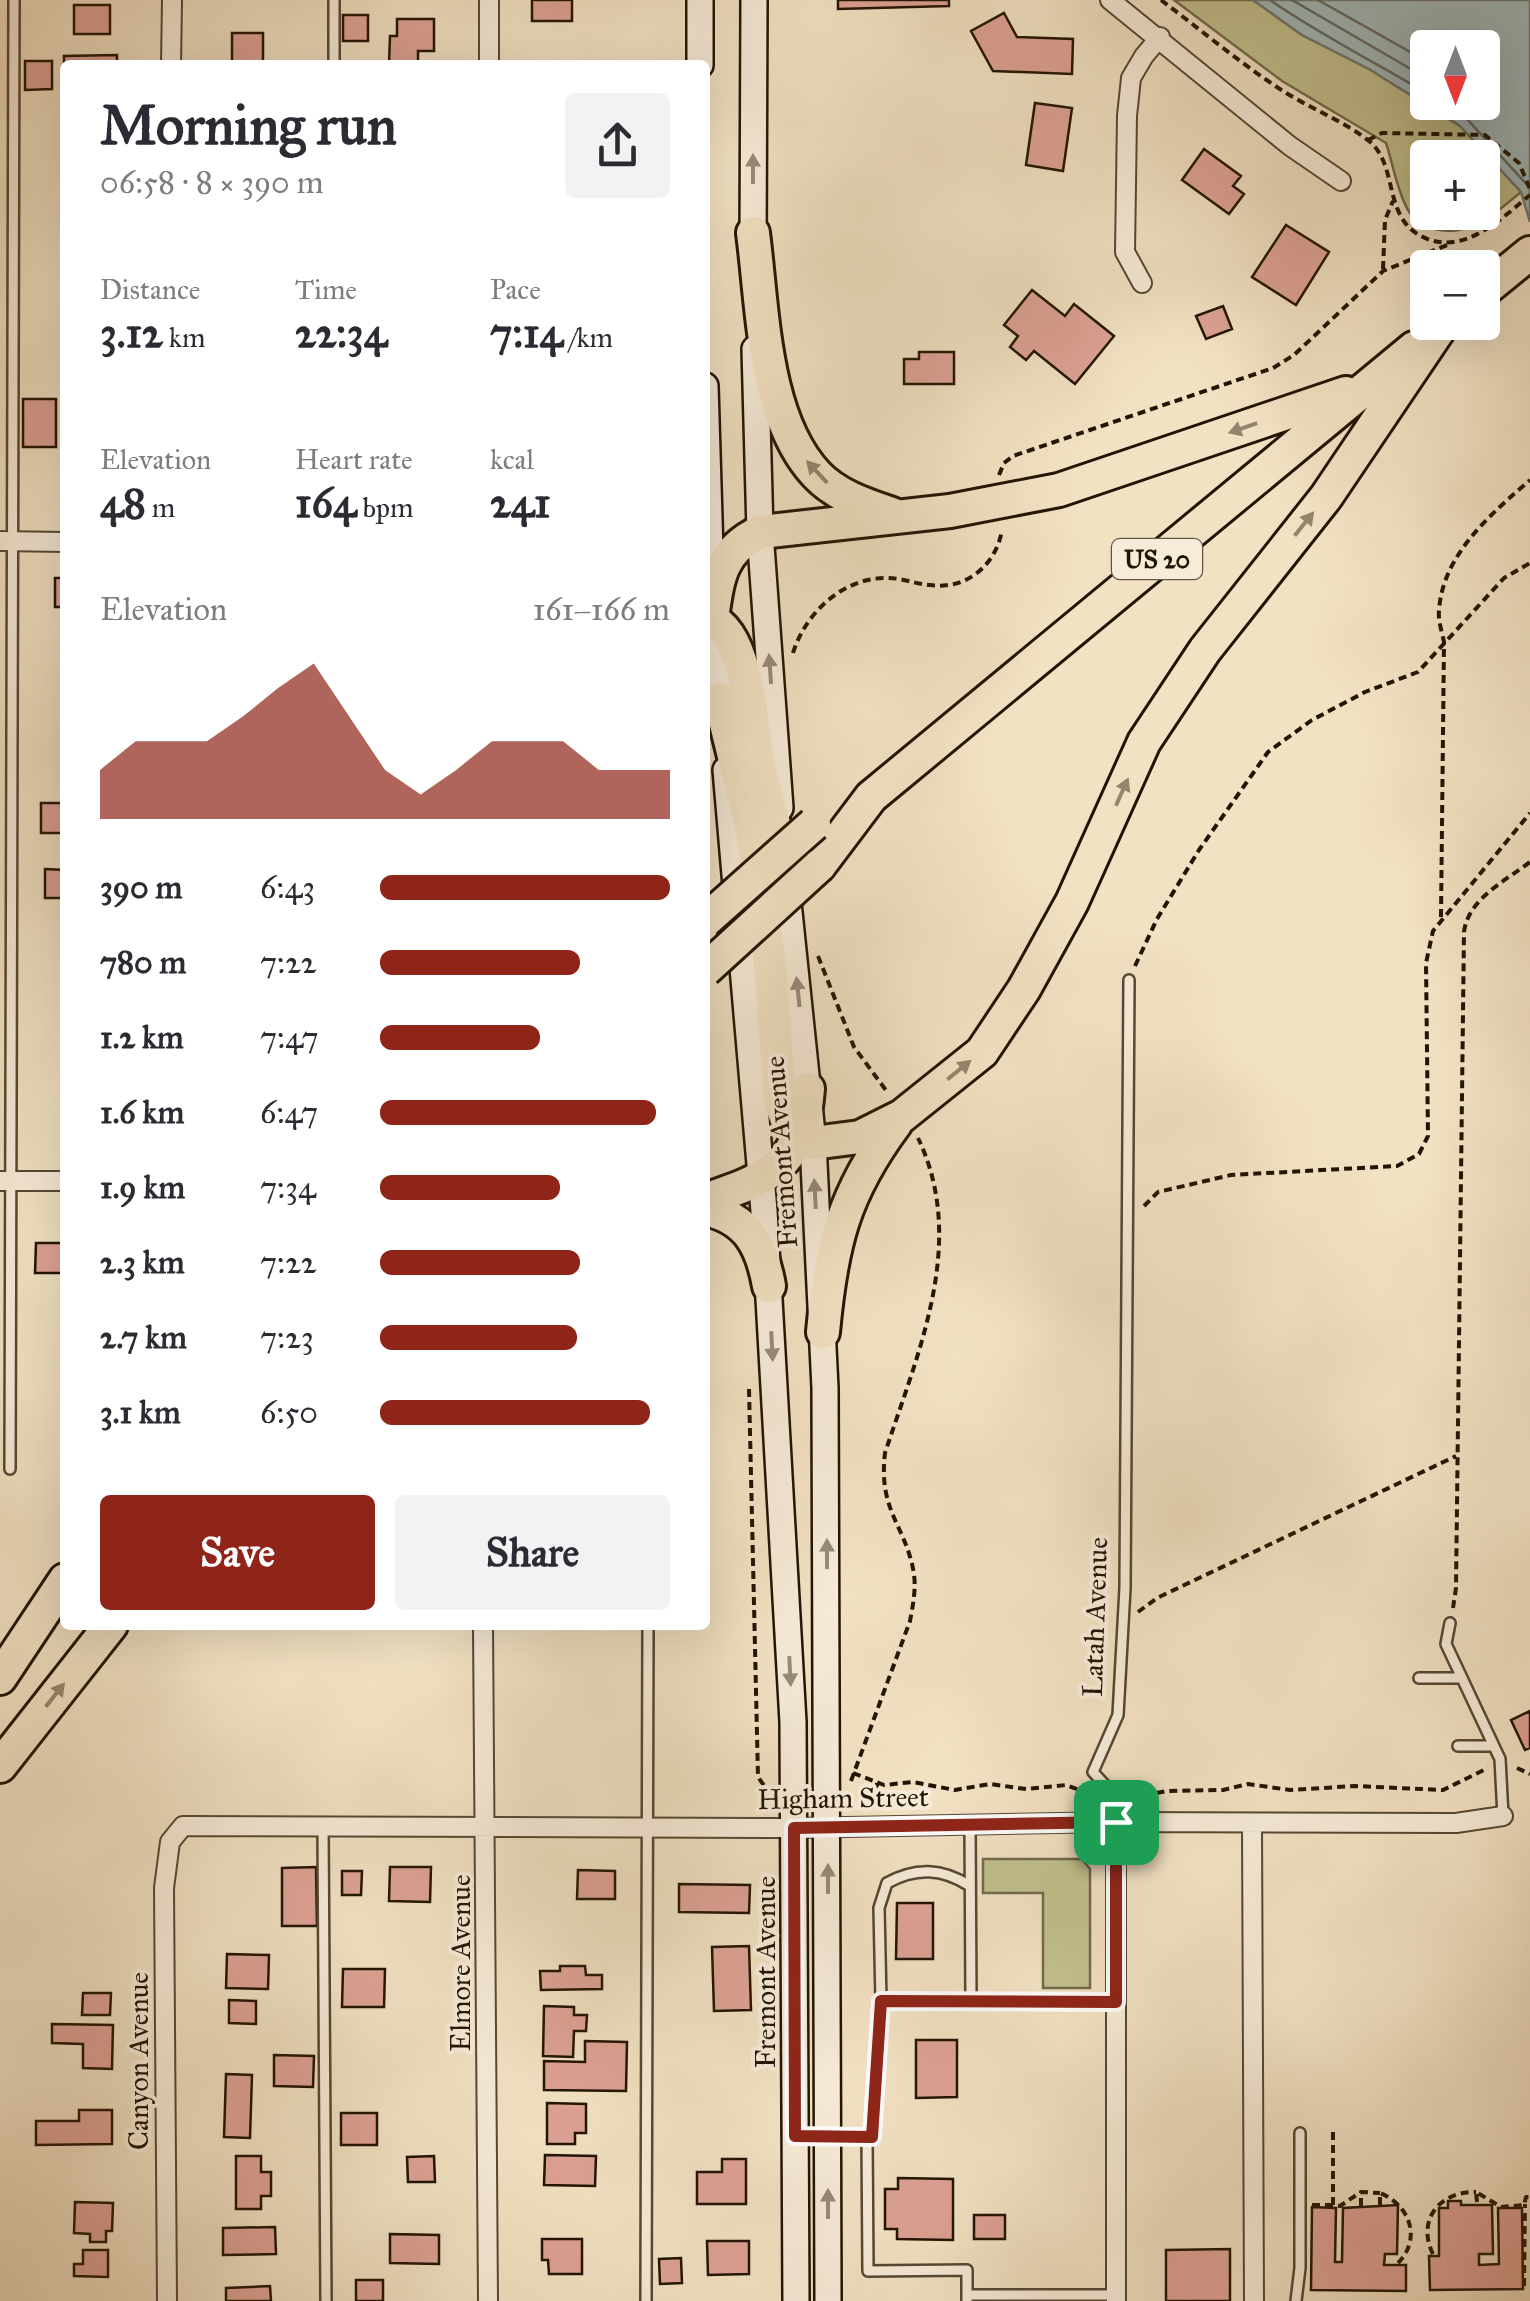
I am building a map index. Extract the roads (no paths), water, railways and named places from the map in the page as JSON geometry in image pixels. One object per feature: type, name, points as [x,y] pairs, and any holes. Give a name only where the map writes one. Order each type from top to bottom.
[{"type":"highway","points":[[752,233],[777,404],[792,442],[819,478],[852,500],[901,517]]},
{"type":"highway","points":[[1500,277],[1530,253]]},
{"type":"highway","name":"US 20","points":[[710,965],[818,866],[871,797],[1423,340]]},
{"type":"highway","points":[[710,1198],[762,1179],[806,1139],[860,1137],[903,1115],[982,1052],[1024,989],[1072,902],[1144,742],[1205,650],[1326,497],[1432,340]]},
{"type":"highway","points":[[710,611],[727,557],[742,540],[760,532],[950,512],[1059,490],[1368,385]]},
{"type":"highway","points":[[710,620],[731,643],[747,683],[758,759],[784,859]]},
{"type":"highway","points":[[720,699],[752,830],[770,965],[780,1102],[787,1120],[806,1139]]},
{"type":"highway","name":"US 20","points":[[710,917],[814,824],[871,797]]},
{"type":"highway","points":[[806,1139],[808,1089]]},
{"type":"highway","points":[[823,1332],[829,1268],[840,1223],[870,1158],[903,1115]]},
{"type":"highway","points":[[710,1212],[734,1219],[754,1238],[764,1258],[769,1286]]},
{"type":"highway","points":[[0,1678],[60,1588]]},
{"type":"highway","points":[[30,1635],[60,1601]]},
{"type":"highway","points":[[0,1766],[106,1630]]},
{"type":"street","points":[[172,0],[172,60]]},
{"type":"street","points":[[489,0],[489,60]]},
{"type":"street","points":[[700,0],[700,60]]},
{"type":"street","name":"Fremont Avenue","points":[[754,0],[752,233],[760,532],[784,859],[808,1089]]},
{"type":"street","points":[[1110,0],[1290,146],[1340,181]]},
{"type":"street","points":[[1142,283],[1125,252],[1127,116],[1131,78],[1160,37]]},
{"type":"street","points":[[6,542],[60,542]]},
{"type":"street","name":"Fremont Avenue","points":[[710,632],[720,699],[762,1179],[793,1722],[796,2301]]},
{"type":"street","name":"Fremont Avenue","points":[[806,1139],[823,1332],[828,2301]]},
{"type":"street","points":[[5,1181],[60,1181]]},
{"type":"street","name":"Elmore Avenue","points":[[483,1630],[488,2301]]},
{"type":"street","name":"Higham Street","points":[[183,1826],[794,1828],[1116,1822],[1456,1823],[1504,1816]]},
{"type":"street","name":"Latah Avenue","points":[[1116,1822],[1116,2298]]},
{"type":"street","points":[[1252,1822],[1254,2301]]},
{"type":"street","name":"Canyon Avenue","points":[[168,2301],[164,1888],[170,1842],[183,1826]]},
{"type":"lane","points":[[10,1469],[5,1181],[6,542],[14,0]]},
{"type":"lane","points":[[334,0],[334,60]]},
{"type":"lane","name":"Latah Avenue","points":[[1116,1822],[1116,1798],[1092,1772],[1118,1715],[1123,1624],[1128,980]]},
{"type":"lane","points":[[1450,1623],[1446,1644],[1502,1766],[1504,1816]]},
{"type":"lane","points":[[646,2301],[648,1630]]},
{"type":"lane","points":[[1419,1678],[1460,1678]]},
{"type":"lane","points":[[1458,1746],[1492,1746]]},
{"type":"lane","points":[[970,1824],[971,2001]]},
{"type":"lane","points":[[323,1826],[326,2301]]},
{"type":"lane","points":[[795,2136],[872,2137],[881,2001],[879,1908],[887,1883],[917,1871],[955,1876],[970,1886]]},
{"type":"lane","points":[[881,2001],[1116,2002]]},
{"type":"lane","points":[[1296,2301],[1300,2268],[1300,2133]]},
{"type":"lane","points":[[867,2137],[868,2271],[968,2270],[968,2298],[1116,2298]]},
{"type":"water","points":[[1253,0],[1530,0],[1530,222],[1521,192],[1500,169],[1500,140],[1473,140],[1450,120],[1500,120],[1500,30],[1410,30],[1410,95],[1302,35]]}]
